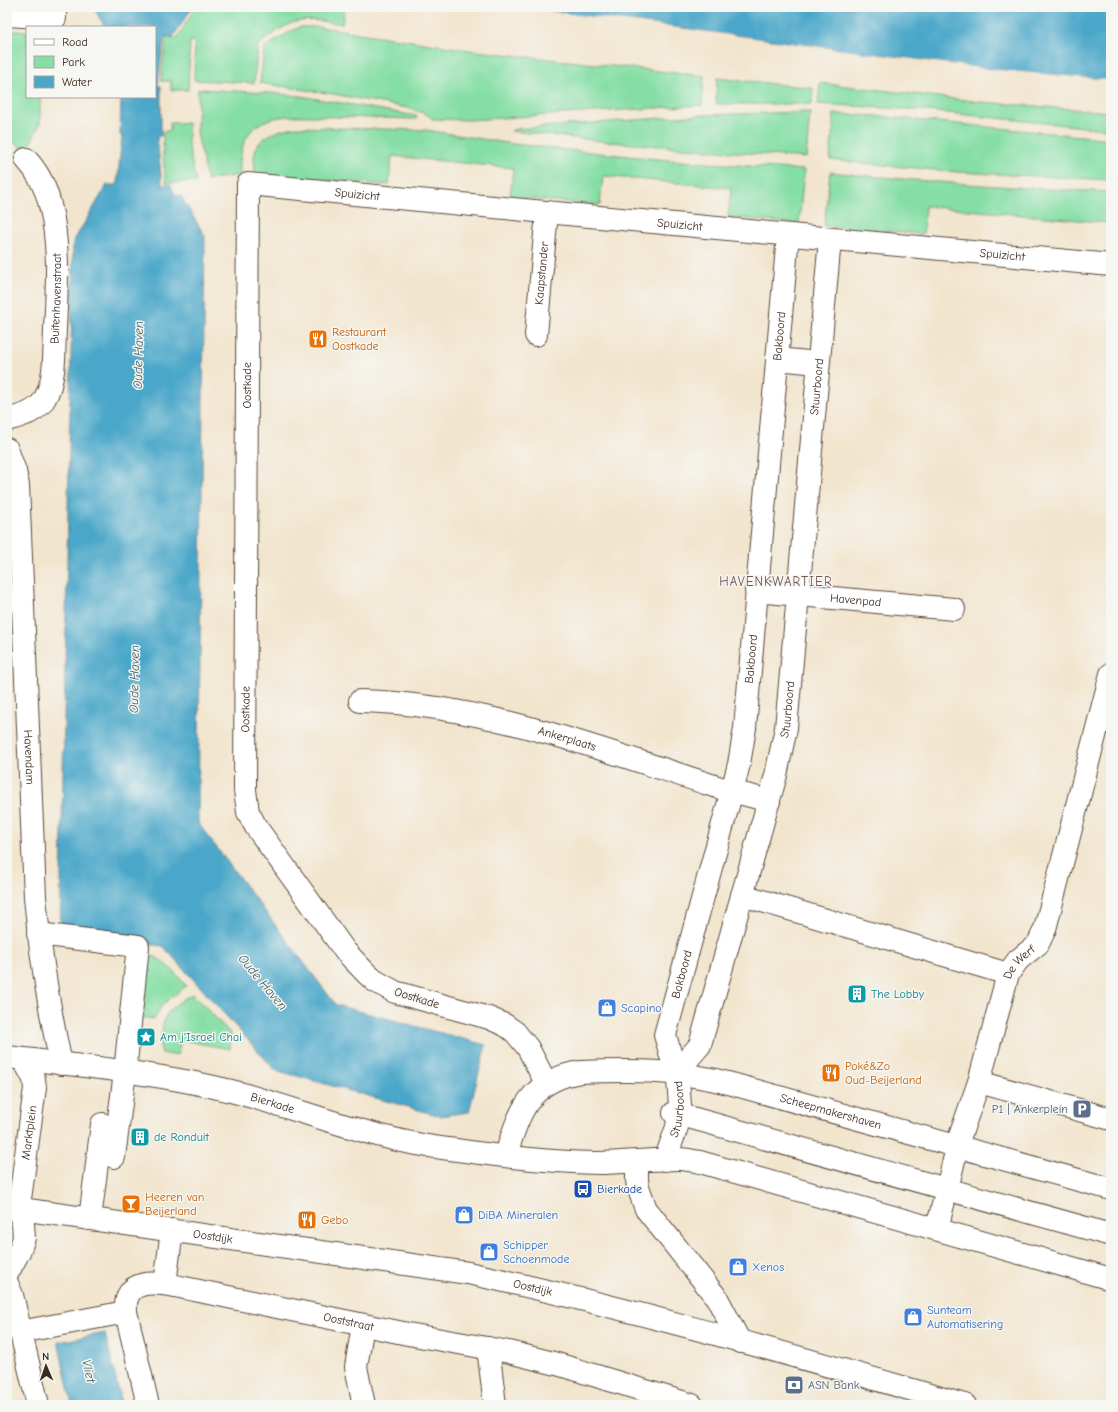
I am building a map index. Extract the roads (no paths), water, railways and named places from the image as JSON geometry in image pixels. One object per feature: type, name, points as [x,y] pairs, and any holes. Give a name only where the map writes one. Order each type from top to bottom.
[{"type":"street","points":[[7,15],[51,12]]},
{"type":"street","name":"Buitenhavenstraat","points":[[7,420],[35,409],[43,401],[51,381],[54,356],[56,261],[52,214],[43,185],[32,165],[26,159]]},
{"type":"street","name":"Spuizicht","points":[[248,184],[1111,265]]},
{"type":"street","name":"Oostkade","points":[[248,184],[246,790],[248,812],[256,827],[345,951],[358,966],[375,981],[395,992],[489,1018],[505,1025],[515,1032],[528,1048],[546,1084]]},
{"type":"street","name":"Kaapstander","points":[[536,335],[547,212]]},
{"type":"street","name":"Bakboord","points":[[676,1073],[665,1035],[732,791],[739,764],[745,728],[788,235]]},
{"type":"street","name":"Stuurboord","points":[[666,1160],[675,1136],[680,1088],[676,1073],[700,1045],[769,801],[786,728],[830,239]]},
{"type":"street","points":[[777,359],[818,363]]},
{"type":"street","name":"Havendam","points":[[7,449],[18,484],[35,897],[38,934],[46,992],[61,1064]]},
{"type":"street","name":"Havenpad","points":[[756,591],[954,609]]},
{"type":"street","name":"De Werf","points":[[937,1229],[958,1145],[979,1082],[1008,974],[1018,960],[1038,944],[1045,929],[1111,674]]},
{"type":"street","name":"Ankerplaats","points":[[360,701],[390,702],[427,706],[487,717],[607,750],[709,784],[769,801]]},
{"type":"street","points":[[742,895],[1008,974]]},
{"type":"street","points":[[38,934],[138,946],[114,1157]]},
{"type":"street","name":"Bierkade","points":[[15,1058],[61,1064],[124,1079],[194,1082],[262,1099],[396,1140],[430,1146],[538,1160],[596,1163],[666,1160]]},
{"type":"street","name":"Marktplein","points":[[7,1274],[19,1252],[24,1238],[23,1224],[12,1208],[22,1192],[35,1088],[34,1079],[15,1058]]},
{"type":"street","name":"Scheepmakershaven","points":[[546,1084],[572,1073],[581,1072],[636,1071],[676,1073],[732,1084],[1111,1188]]},
{"type":"street","points":[[12,1208],[90,1219],[104,1114],[124,1079]]},
{"type":"street","points":[[979,1082],[1111,1119]]},
{"type":"street","points":[[506,1156],[520,1114],[536,1091],[546,1084]]},
{"type":"street","points":[[677,1113],[1111,1235]]},
{"type":"street","points":[[666,1160],[700,1162],[1111,1279]]},
{"type":"street","points":[[637,1161],[637,1180],[640,1194],[646,1209],[717,1298],[740,1342]]},
{"type":"street","name":"Oostdijk","points":[[90,1219],[468,1273],[542,1289],[740,1342],[783,1363],[965,1405]]},
{"type":"street","points":[[165,1284],[172,1230]]},
{"type":"street","points":[[7,1283],[12,1295],[38,1405]]},
{"type":"street","name":"Ooststraat","points":[[126,1312],[127,1297],[133,1289],[148,1284],[165,1284],[422,1337],[488,1348],[557,1364],[692,1405]]},
{"type":"street","points":[[20,1332],[126,1312],[148,1405]]},
{"type":"street","points":[[363,1325],[356,1367],[364,1405]]},
{"type":"street","points":[[488,1348],[495,1405]]},
{"type":"water","name":"Oude Haven","points":[[93,7],[193,7],[173,37],[164,37],[158,85],[161,86],[161,136],[157,137],[162,185],[171,185],[175,195],[181,196],[205,236],[198,823],[336,1005],[486,1045],[469,1112],[440,1116],[275,1070],[163,946],[60,933],[73,242],[107,185],[117,185],[122,136],[120,135],[121,98],[156,98],[156,26],[104,26]]},
{"type":"water","points":[[521,7],[1111,7],[1111,80],[988,69]]},
{"type":"water","name":"Vliet","points":[[105,1333],[122,1405],[72,1405],[58,1342]]},
{"type":"place","name":"Restaurant Oostkade","points":[[318,339]]},
{"type":"place","name":"The Lobby","points":[[857,994]]},
{"type":"place","name":"Scapino","points":[[607,1008]]},
{"type":"place","name":"Am j'Israel Chai","points":[[146,1037]]},
{"type":"place","name":"Poké&Zo Oud-Beijerland","points":[[831,1073]]},
{"type":"place","name":"P1 | Ankerplein","points":[[1082,1109]]},
{"type":"place","name":"de Ronduit","points":[[140,1137]]},
{"type":"place","name":"Bierkade","points":[[583,1189]]},
{"type":"place","name":"Heeren van Beijerland","points":[[131,1204]]},
{"type":"place","name":"DiBA Mineralen","points":[[464,1215]]},
{"type":"place","name":"Gebo","points":[[307,1220]]},
{"type":"place","name":"Schipper Schoenmode","points":[[489,1252]]},
{"type":"place","name":"Xenos","points":[[738,1267]]},
{"type":"place","name":"Sunteam Automatisering","points":[[913,1317]]},
{"type":"place","name":"ASN Bank","points":[[794,1385]]},
{"type":"district","name":"HAVENKWARTIER","points":[[776,581]]}]
